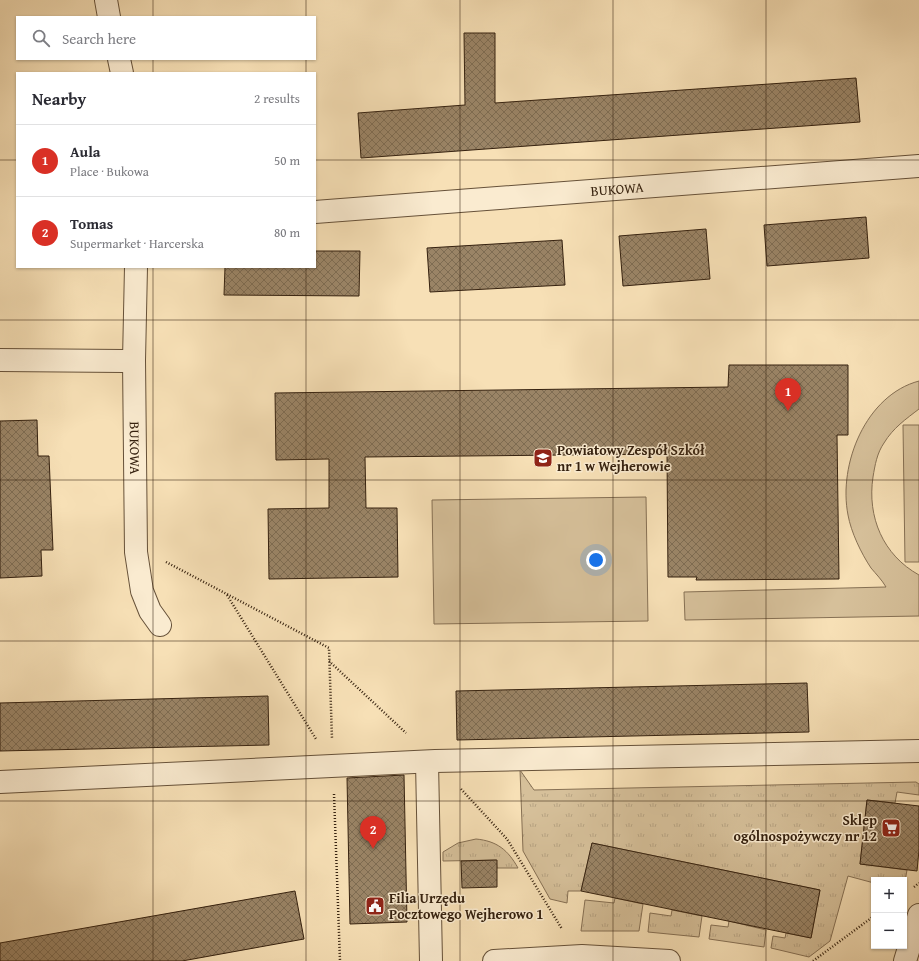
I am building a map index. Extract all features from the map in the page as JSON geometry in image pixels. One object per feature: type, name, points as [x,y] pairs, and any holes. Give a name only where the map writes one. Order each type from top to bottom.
[{"type":"street","points":[[106,0],[109,16]]},
{"type":"street","points":[[119,60],[122,72]]},
{"type":"street","name":"BUKOWA","points":[[316,212],[919,166]]},
{"type":"street","name":"BUKOWA","points":[[136,268],[134,368],[136,552],[142,591],[150,610],[160,625]]},
{"type":"street","points":[[0,360],[124,360]]},
{"type":"street","points":[[0,782],[427,762],[919,751]]},
{"type":"street","points":[[427,762],[431,961]]},
{"type":"street","points":[[905,961],[919,915]]},
{"type":"street","points":[[494,961],[582,956],[669,961]]},
{"type":"path","points":[[164,561],[329,648],[340,961]]},
{"type":"path","points":[[226,594],[333,766]]},
{"type":"path","points":[[813,961],[871,918]]},
{"type":"green space","points":[[919,381],[919,409],[896,428],[882,447],[878,455],[873,477],[872,492],[875,520],[880,534],[896,557],[906,567],[919,575],[919,616],[685,620],[684,592],[886,587],[867,562],[851,528],[846,495],[847,475],[852,454],[860,434],[871,416],[884,401],[900,389]]},
{"type":"green space","points":[[903,425],[919,425],[919,562],[905,562]]},
{"type":"green space","points":[[646,497],[648,621],[434,624],[432,500]]},
{"type":"green space","points":[[520,770],[534,790],[916,782],[919,784],[919,795],[897,792],[895,803],[867,800],[860,864],[907,870],[906,877],[871,877],[871,882],[848,876],[830,941],[809,957],[771,948],[773,936],[785,938],[786,933],[811,938],[820,890],[592,843],[581,891],[568,891],[567,903],[550,899],[523,851]]},
{"type":"green space","points":[[476,839],[496,844],[506,851],[518,868],[497,868],[496,860],[443,861],[443,852],[458,843]]},
{"type":"green space","points":[[615,898],[643,904],[639,931],[581,931],[585,900],[614,903]]},
{"type":"green space","points":[[672,910],[702,916],[699,937],[648,932],[650,913],[671,916]]},
{"type":"green space","points":[[729,921],[766,930],[764,947],[709,939],[711,925],[728,927]]},
{"type":"building","points":[[464,33],[495,33],[495,103],[856,78],[860,122],[361,158],[358,113],[465,105]]},
{"type":"building","points":[[866,217],[869,258],[767,266],[764,225]]},
{"type":"building","points":[[706,229],[710,279],[623,286],[619,236]]},
{"type":"building","points":[[562,240],[565,285],[430,292],[427,248]]},
{"type":"building","points":[[316,251],[360,251],[359,296],[224,295],[225,268],[316,268]]},
{"type":"building","points":[[729,365],[848,365],[848,435],[837,435],[839,579],[696,580],[697,577],[668,577],[667,454],[365,457],[366,508],[397,508],[398,577],[269,579],[268,509],[329,508],[329,459],[276,460],[275,393],[728,387]]},
{"type":"building","points":[[37,420],[38,456],[49,456],[53,550],[41,550],[42,576],[0,578],[0,421]]},
{"type":"building","points":[[807,683],[809,732],[457,740],[456,691]]},
{"type":"building","points":[[268,696],[269,745],[0,751],[0,703]]},
{"type":"building","points":[[404,775],[407,922],[350,924],[347,778]]},
{"type":"building","name":"Sklep ogólnospożywczy nr 12","points":[[867,800],[919,806],[919,850],[917,871],[860,864]]},
{"type":"building","points":[[592,843],[820,890],[811,938],[581,891]]},
{"type":"building","points":[[497,860],[497,887],[462,888],[461,861]]},
{"type":"building","points":[[295,891],[304,939],[182,961],[0,961],[0,943]]},
{"type":"place","name":"Aula","points":[[788,411]]},
{"type":"place","name":"Powiatowy Zespół Szkół nr 1 w Wejherowie","points":[[543,458]]},
{"type":"place","name":"Sklep ogólnospożywczy nr 12","points":[[891,828]]},
{"type":"place","name":"Tomas","points":[[373,849]]},
{"type":"place","name":"Filia Urzędu Pocztowego Wejherowo 1","points":[[375,906]]}]
